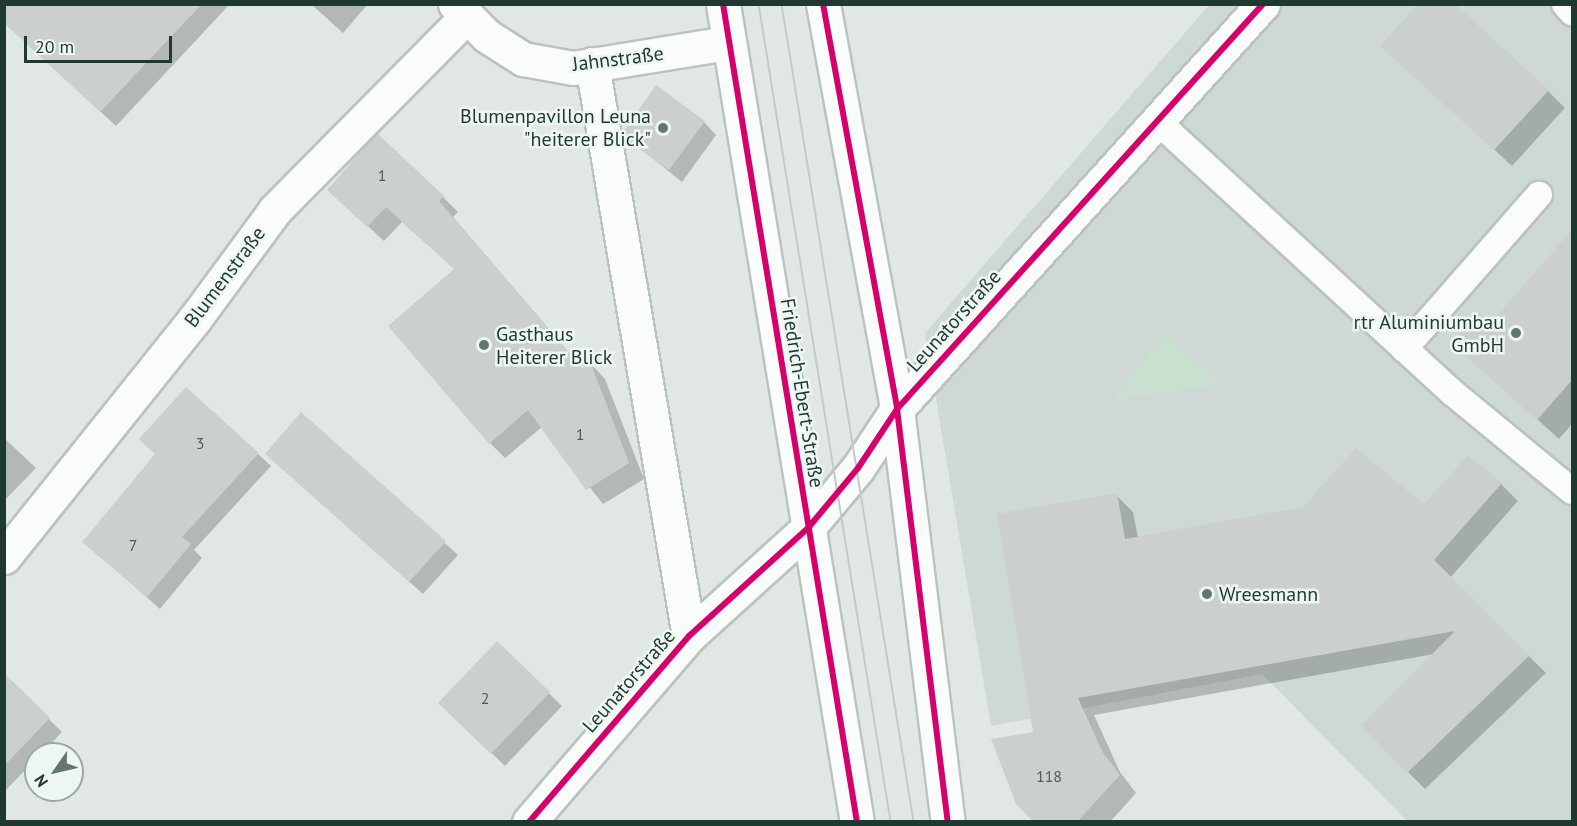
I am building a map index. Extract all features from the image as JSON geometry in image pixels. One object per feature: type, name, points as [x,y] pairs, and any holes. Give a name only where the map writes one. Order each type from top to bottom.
[{"type":"street","name":"Friedrich-Ebert-Straße","points":[[723,4],[857,822]]},
{"type":"street","points":[[823,4],[897,409],[948,822]]},
{"type":"street","name":"Leunatorstraße","points":[[529,822],[689,636],[808,528],[858,468],[897,409],[1263,4]]},
{"type":"street","name":"Jahnstraße","points":[[461,10],[488,36],[524,59],[573,68],[728,43]]},
{"type":"street","name":"Blumenstraße","points":[[4,557],[194,320],[275,210],[461,10]]},
{"type":"street","points":[[592,64],[689,636]]},
{"type":"lane","points":[[1564,4],[1572,12]]},
{"type":"lane","points":[[1157,121],[1404,349],[1572,491]]},
{"type":"lane","points":[[1404,349],[1539,195]]},
{"type":"shaded area","points":[[1209,5],[1572,5],[1572,821],[1407,821],[1262,674],[991,726],[925,333]]},
{"type":"green space","points":[[1165,335],[1222,384],[1113,400]]},
{"type":"building","points":[[4,4],[202,4],[100,112],[4,23]]},
{"type":"building","points":[[1418,4],[1455,4],[1549,90],[1494,150],[1380,46]]},
{"type":"building","name":"Blumenpavillon Leuna \"heiterer Blick\"","points":[[656,85],[705,121],[669,170],[623,137],[623,132]]},
{"type":"building","points":[[377,133],[444,196],[439,201],[582,368],[590,361],[629,463],[586,490],[528,410],[489,444],[388,326],[454,269],[386,207],[367,227],[327,190]]},
{"type":"building","name":"rtr Aluminiumbau GmbH","points":[[1572,230],[1572,380],[1537,420],[1451,343],[1479,312],[1491,323]]},
{"type":"building","points":[[186,387],[259,453],[182,537],[191,544],[147,597],[82,542],[155,454],[139,439]]},
{"type":"building","points":[[301,412],[446,541],[409,582],[265,454]]},
{"type":"building","name":"Wreesmann","points":[[1356,448],[1424,504],[1468,455],[1502,483],[1434,560],[1530,655],[1407,773],[1361,725],[1455,631],[1078,698],[1103,753],[1120,775],[1077,822],[1033,822],[1016,804],[991,739],[1033,732],[997,514],[1117,493],[1125,539],[1303,507]]},
{"type":"building","points":[[497,641],[550,692],[491,754],[438,703]]},
{"type":"building","points":[[4,673],[50,718],[27,742],[24,742],[24,745],[4,766]]},
{"type":"tram line","points":[[759,4],[891,822]]},
{"type":"tram line","points":[[782,4],[914,822]]},
{"type":"cycle path","points":[[723,4],[857,822]]},
{"type":"cycle path","points":[[823,4],[897,409],[948,822]]},
{"type":"cycle path","points":[[529,822],[689,636],[808,528],[858,468],[897,409],[1263,4]]},
{"type":"place","name":"Blumenpavillon Leuna \"heiterer Blick\"","points":[[663,128]]},
{"type":"place","name":"rtr Aluminiumbau GmbH","points":[[1516,333]]},
{"type":"place","name":"Gasthaus Heiterer Blick","points":[[484,345]]},
{"type":"place","name":"Wreesmann","points":[[1207,594]]}]
